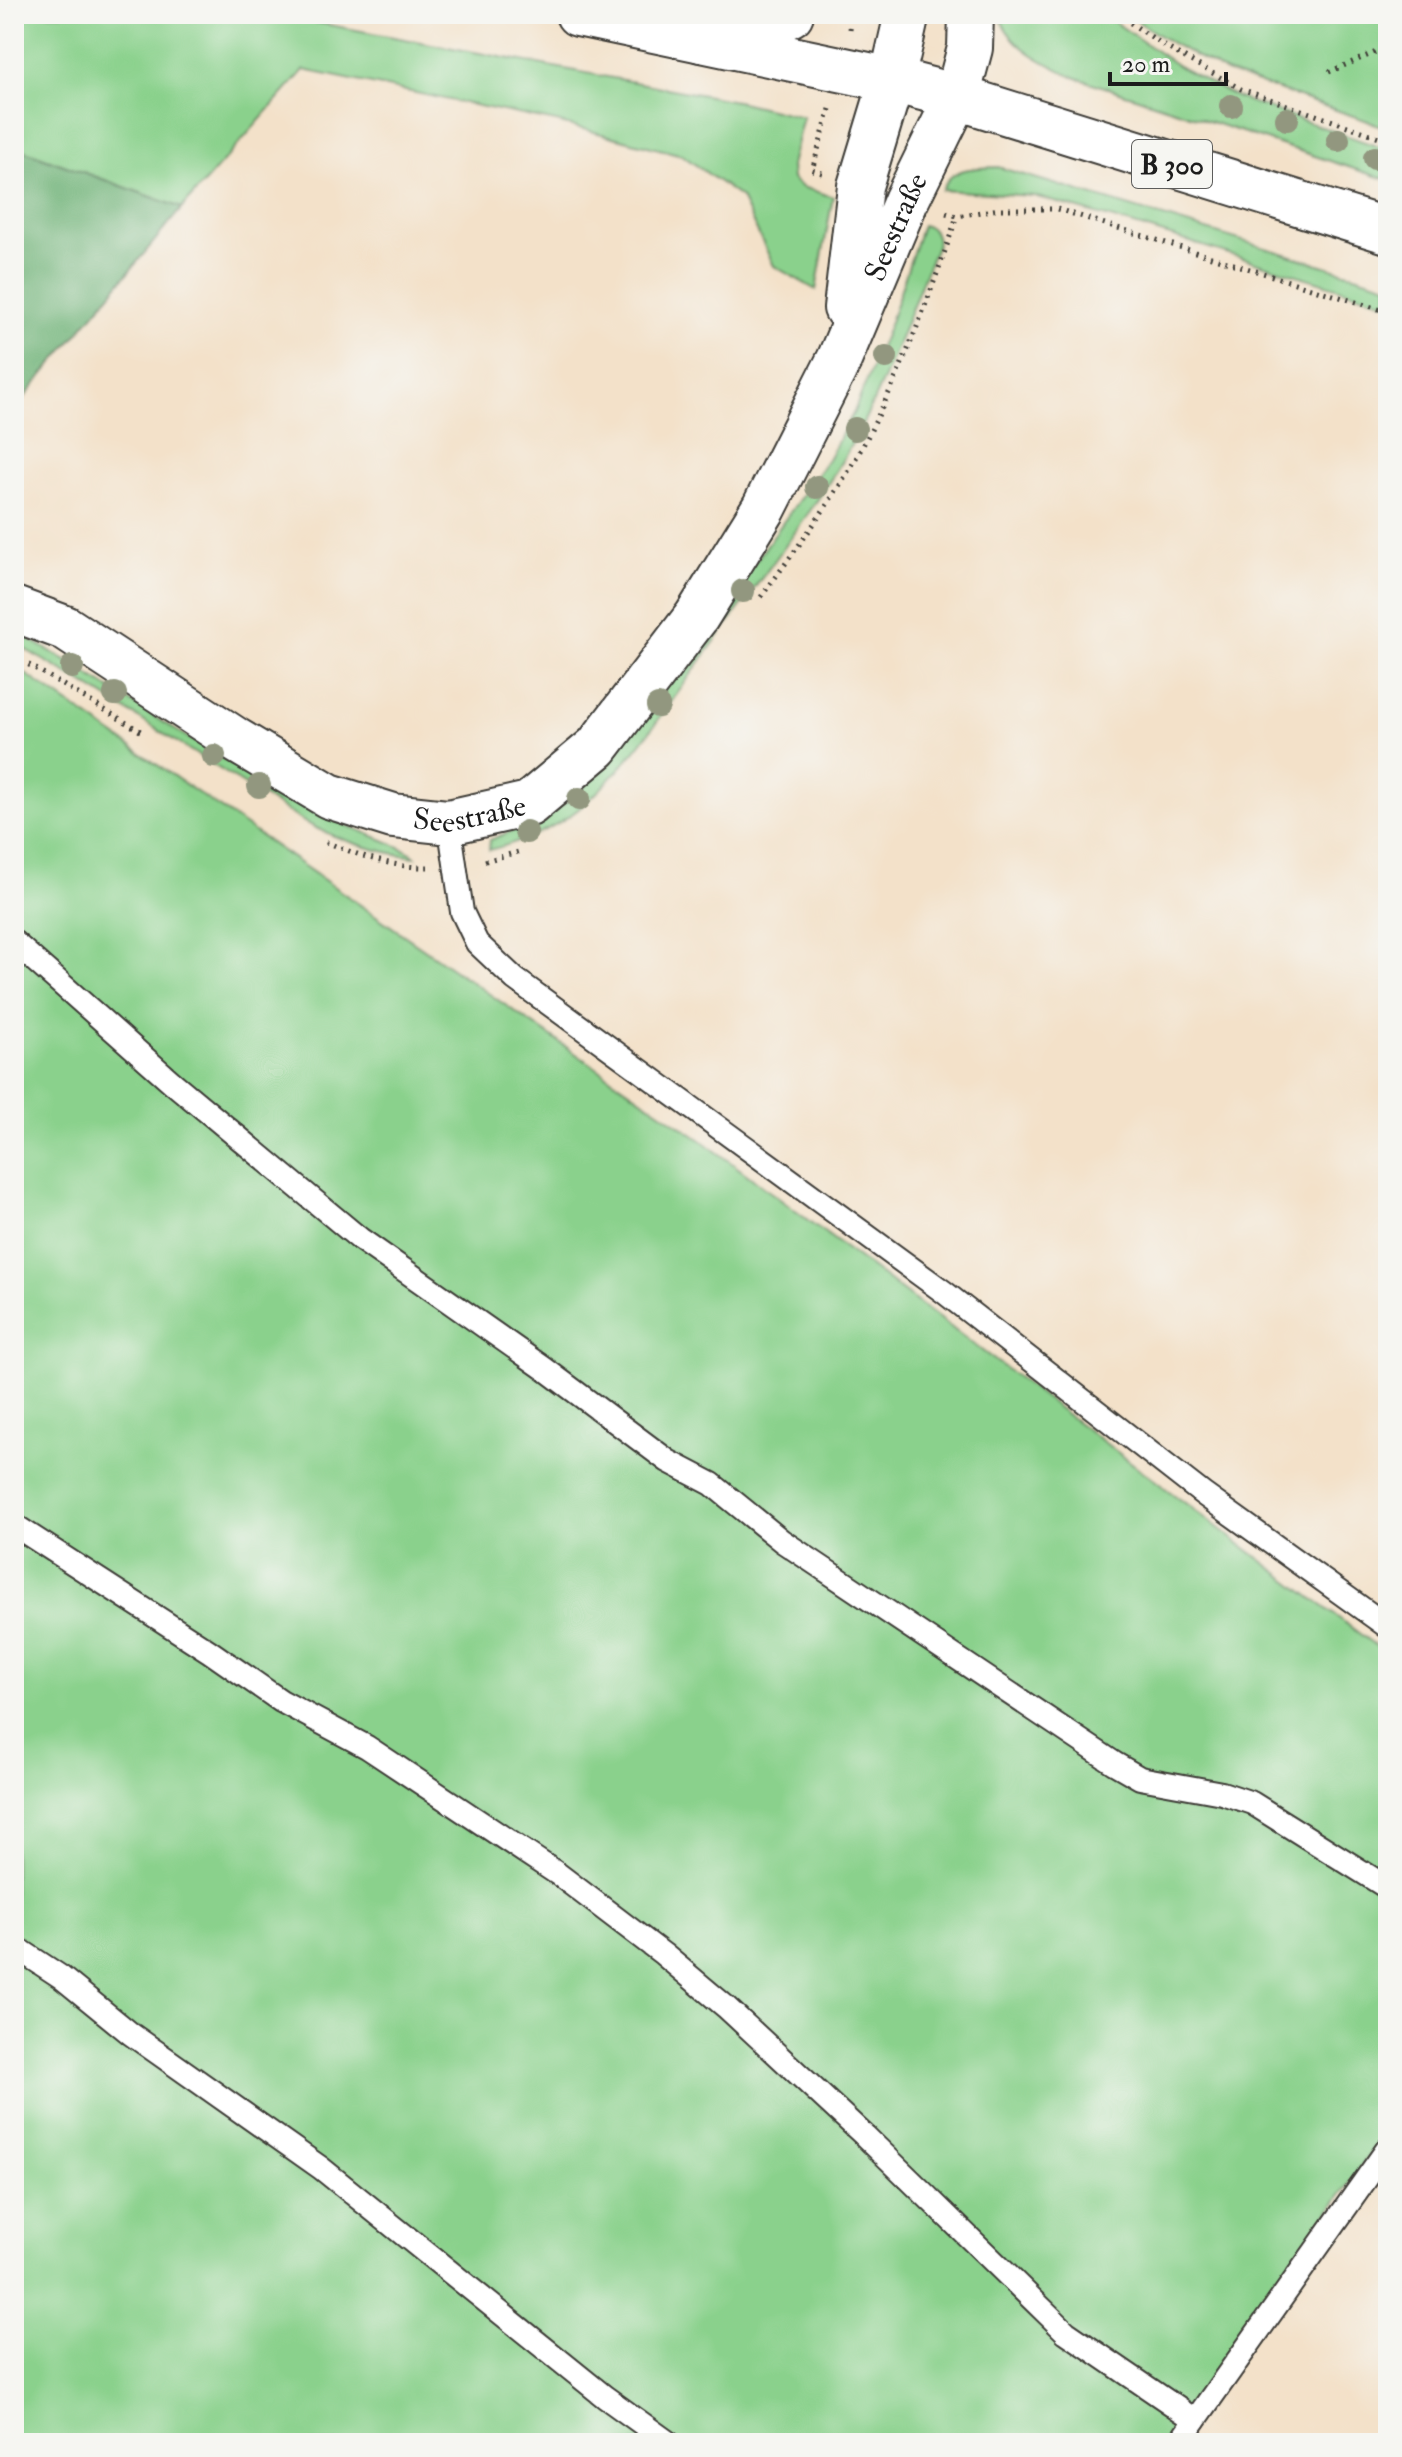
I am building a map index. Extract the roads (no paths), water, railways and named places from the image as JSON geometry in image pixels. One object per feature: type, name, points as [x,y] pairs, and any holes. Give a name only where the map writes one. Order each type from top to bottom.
[{"type":"street","name":"B 300","points":[[578,14],[892,80],[957,97],[1388,231]]},
{"type":"street","points":[[701,40],[777,21],[791,14]]},
{"type":"street","name":"Seestraße","points":[[839,360],[860,186],[892,80],[907,14]]},
{"type":"street","name":"Seestraße","points":[[14,609],[65,628],[234,739],[329,796],[393,816],[449,822],[529,804],[597,747],[697,616],[764,508],[839,360],[906,201],[957,97],[970,48],[971,14]]},
{"type":"lane","points":[[449,822],[462,912],[477,943],[515,979],[944,1292],[1203,1494],[1388,1627]]},
{"type":"lane","points":[[14,942],[173,1083],[360,1239],[545,1369],[668,1461],[712,1484],[782,1541],[1140,1778],[1222,1793],[1252,1803],[1388,1888]]},
{"type":"lane","points":[[14,1525],[281,1701],[367,1747],[558,1874],[663,1954],[726,2007],[865,2136],[1066,2332],[1195,2420]]},
{"type":"lane","points":[[14,1946],[61,1977],[131,2034],[321,2168],[605,2397],[669,2443]]},
{"type":"lane","points":[[1179,2443],[1388,2148]]}]
